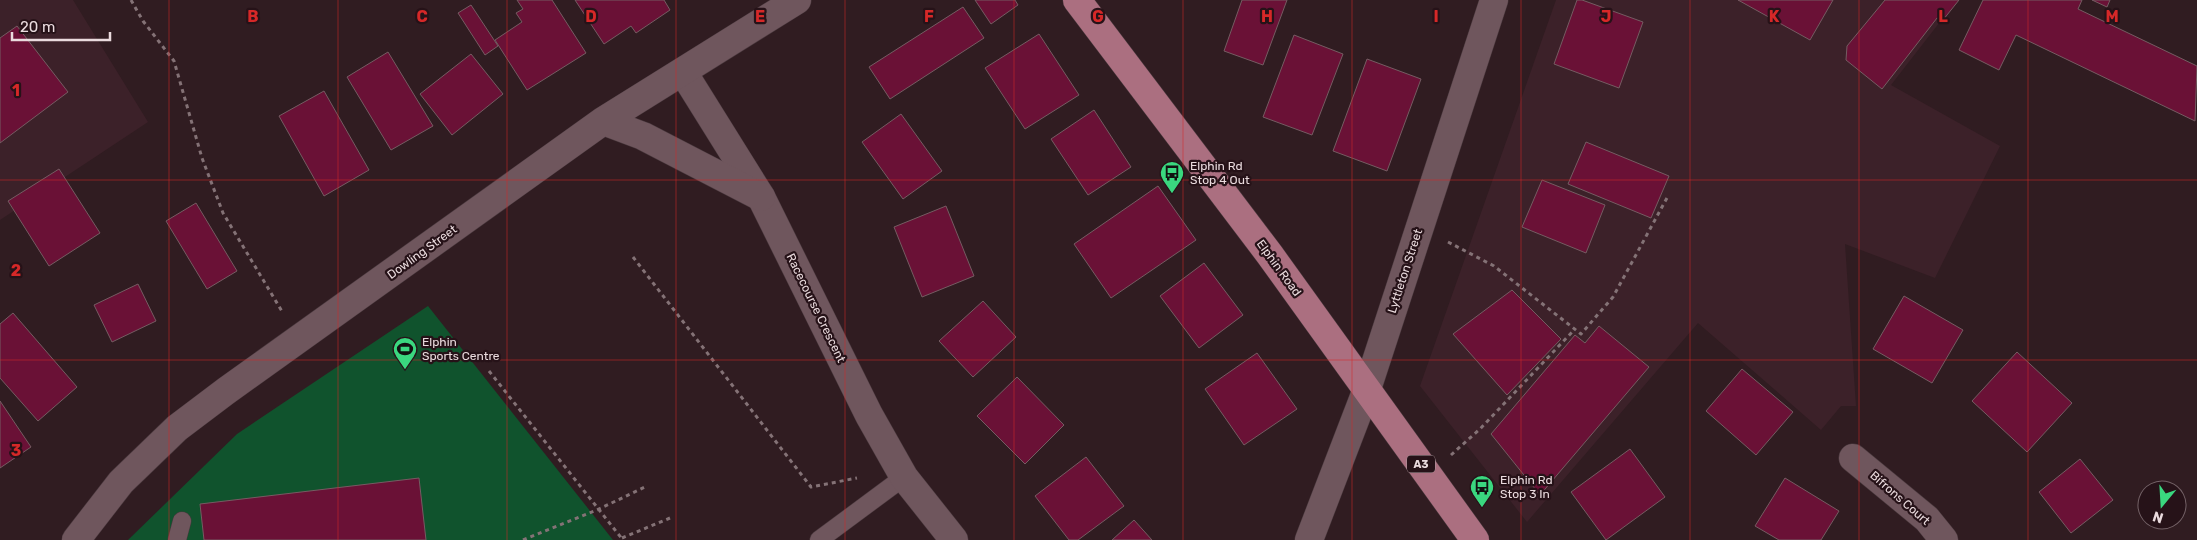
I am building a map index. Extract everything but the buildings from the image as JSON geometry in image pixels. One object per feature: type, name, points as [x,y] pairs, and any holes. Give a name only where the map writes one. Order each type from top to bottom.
[{"type":"highway","name":"Elphin Road","points":[[1077,0],[1217,183],[1475,540]]},
{"type":"street","name":"Dowling Street","points":[[76,540],[121,482],[177,428],[603,121],[798,0]]},
{"type":"street","name":"Lyttleton Street","points":[[1309,540],[1366,389],[1494,0]]},
{"type":"street","name":"Racecourse Crescent","points":[[684,72],[761,197],[869,415],[904,477],[954,540]]},
{"type":"street","points":[[603,121],[643,136],[761,197]]},
{"type":"street","name":"Bifrons Court","points":[[1853,458],[1927,519],[1944,540]]},
{"type":"lane","points":[[819,540],[904,477]]},
{"type":"lane","points":[[177,540],[182,521]]},
{"type":"path","points":[[131,0],[142,21],[174,61],[202,158],[222,213],[299,340]]},
{"type":"path","points":[[1419,228],[1494,266],[1581,334],[1613,297],[1668,196]]},
{"type":"path","points":[[633,257],[811,487],[857,478]]},
{"type":"path","points":[[1428,475],[1480,429],[1575,329]]},
{"type":"path","points":[[490,371],[622,539],[670,518]]},
{"type":"path","points":[[523,540],[599,509],[645,487]]},
{"type":"shaded area","points":[[0,0],[73,0],[148,122],[0,220]]},
{"type":"shaded area","points":[[1556,0],[1957,0],[1891,85],[2000,146],[1935,278],[1845,244],[1856,406],[1841,406],[1821,430],[1698,323],[1527,522],[1420,386]]},
{"type":"green space","name":"Elphin Sports Centre","points":[[428,306],[613,540],[128,540],[237,434]]},
{"type":"place","name":"Elphin Rd Stop 4 Out","points":[[1172,194]]},
{"type":"place","name":"Elphin Sports Centre","points":[[405,370]]},
{"type":"place","name":"Elphin Rd Stop 3 In","points":[[1482,508]]}]
